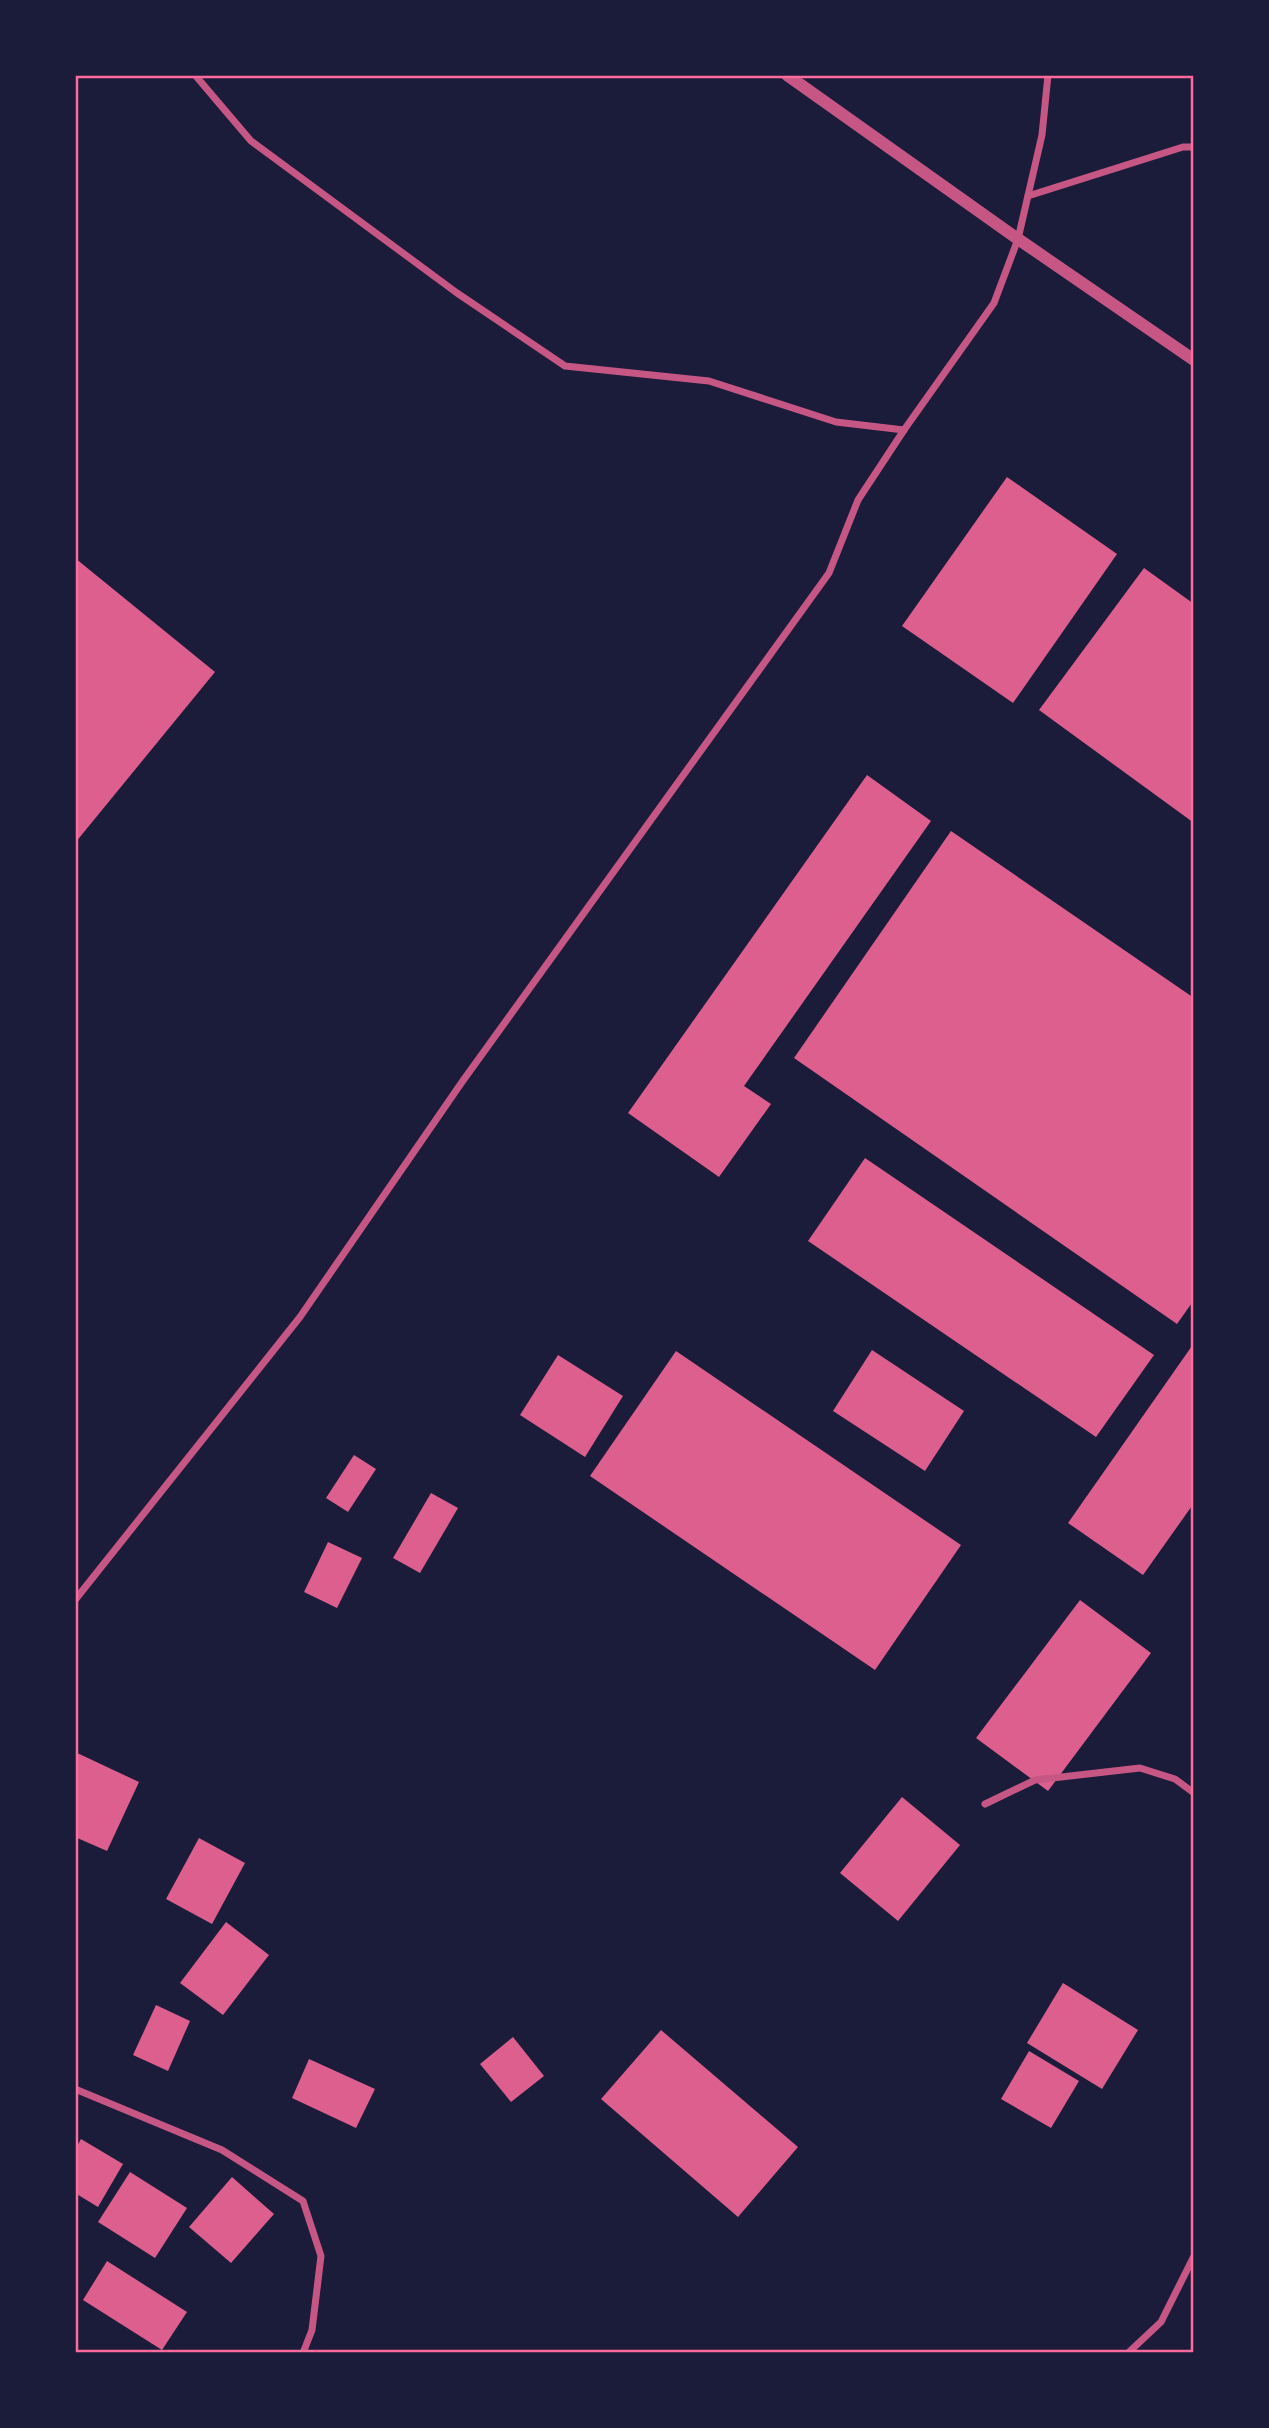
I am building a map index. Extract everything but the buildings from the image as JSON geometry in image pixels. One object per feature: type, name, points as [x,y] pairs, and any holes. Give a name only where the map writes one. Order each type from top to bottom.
[{"type":"street","points":[[195,75],[251,141],[457,293],[565,366],[709,381],[836,422],[904,430]]},
{"type":"street","points":[[787,75],[1194,360]]},
{"type":"street","points":[[75,1600],[300,1317],[462,1082],[829,573],[858,500],[994,303],[1018,239],[1042,135],[1048,75]]},
{"type":"street","points":[[1028,196],[1184,147],[1194,147]]},
{"type":"street","points":[[985,1804],[1035,1780],[1140,1768],[1175,1779],[1194,1793]]},
{"type":"street","points":[[75,2089],[222,2150],[303,2201],[321,2256],[312,2330],[303,2353]]},
{"type":"street","points":[[1128,2353],[1161,2322],[1194,2256]]}]
